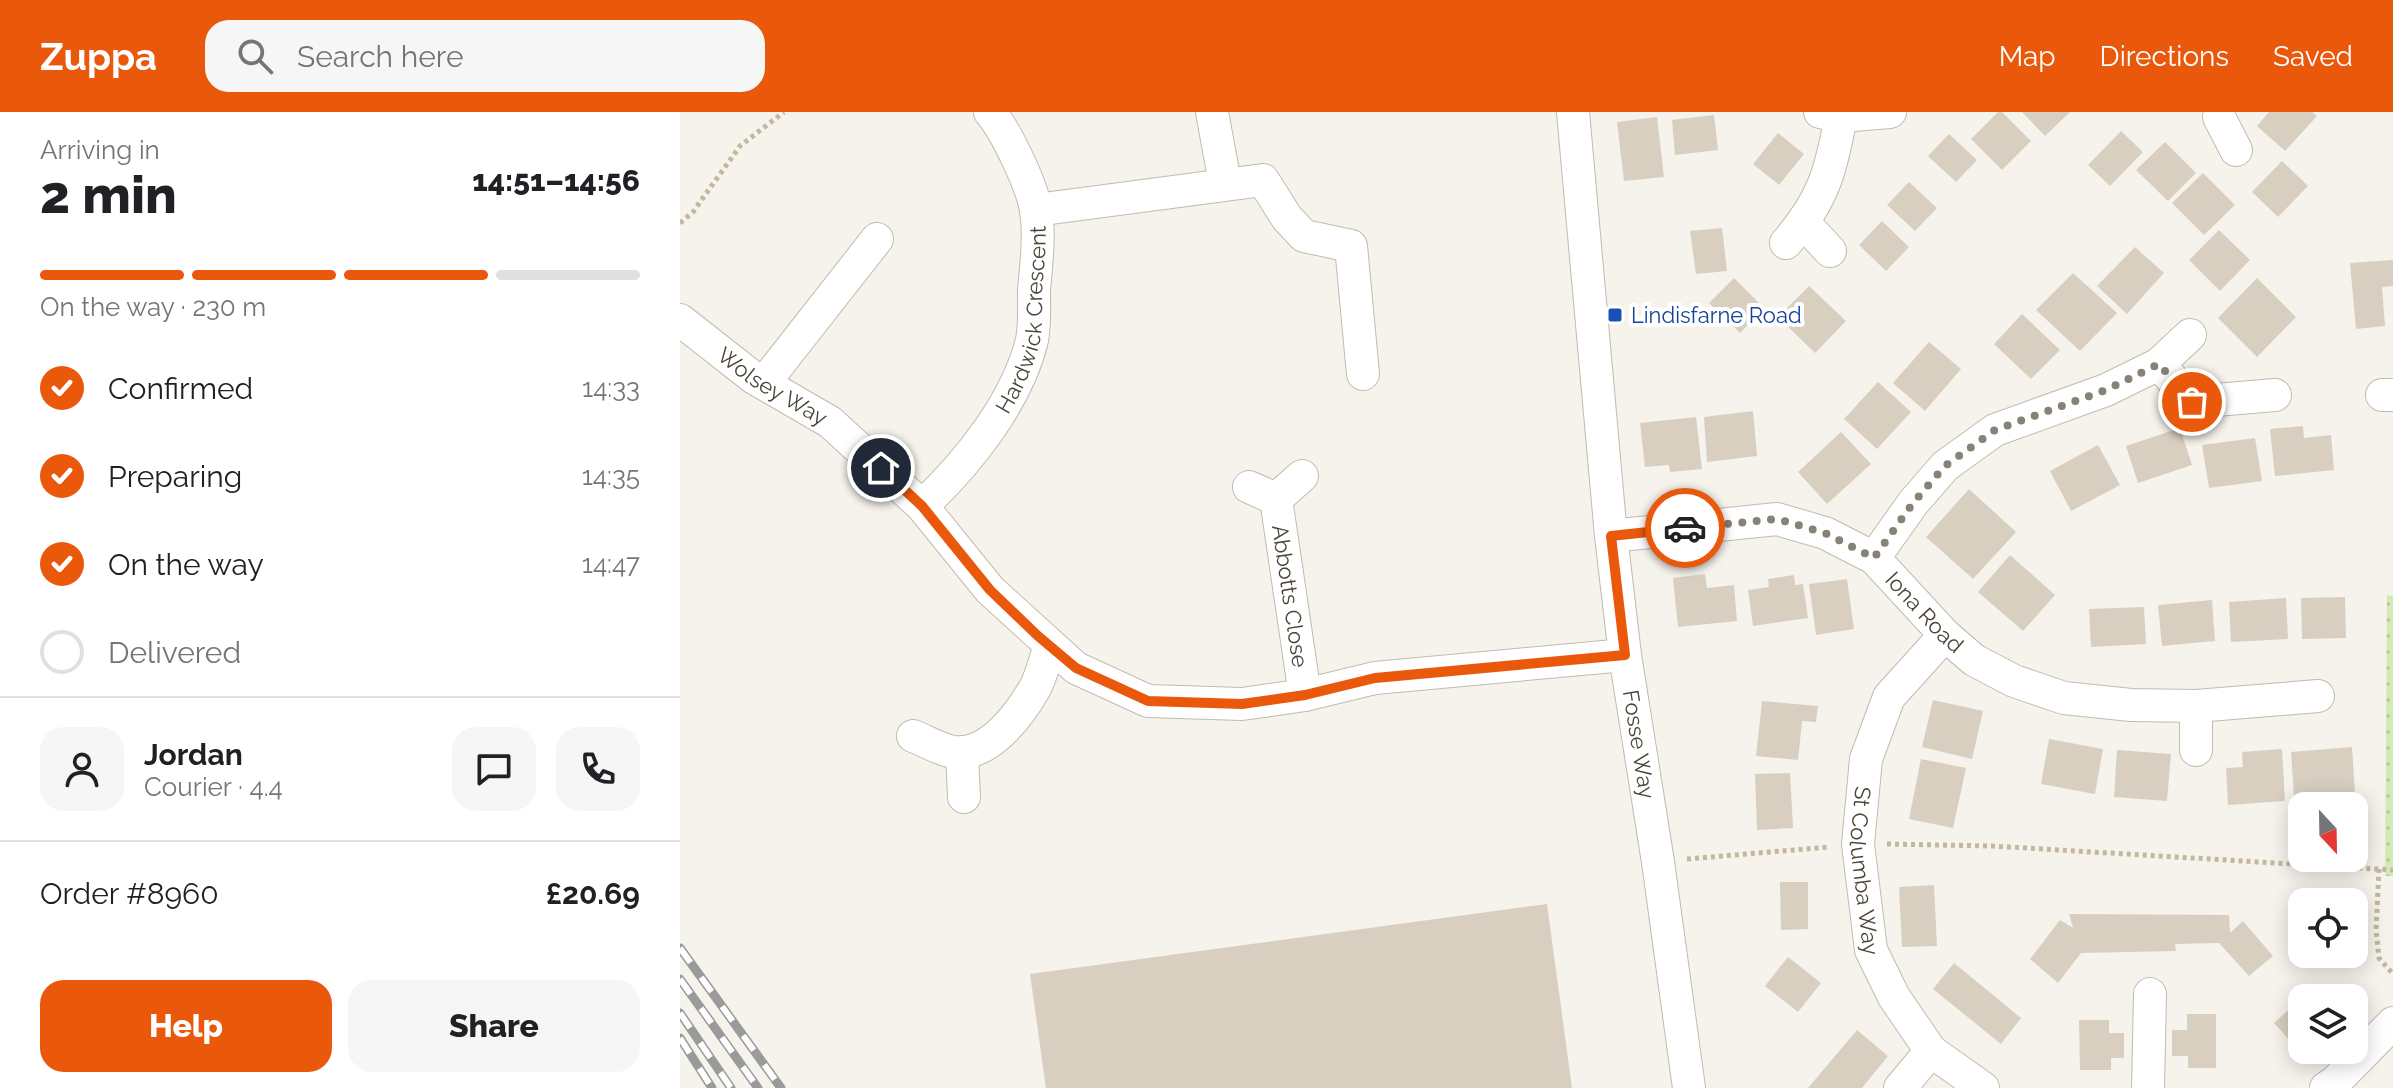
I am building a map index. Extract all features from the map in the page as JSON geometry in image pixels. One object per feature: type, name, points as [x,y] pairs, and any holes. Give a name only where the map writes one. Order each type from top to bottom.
[{"type":"street","name":"Hardwick Crescent","points":[[922,506],[948,482],[987,433],[1016,381],[1032,339],[1036,210],[1016,154],[990,112]]},
{"type":"street","points":[[1212,112],[1225,183]]},
{"type":"street","name":"Fosse Way","points":[[1573,112],[1611,536],[1625,655],[1689,1088]]},
{"type":"street","points":[[1830,251],[1795,233],[1824,189],[1831,114],[1890,112]]},
{"type":"street","points":[[2219,117],[2236,150]]},
{"type":"street","points":[[1036,210],[1263,180],[1287,218],[1304,236],[1351,246],[1363,374]]},
{"type":"street","points":[[764,383],[877,239]]},
{"type":"street","name":"Wolsey Way","points":[[680,320],[764,383],[830,422],[922,506],[990,590],[1076,668],[1148,701],[1242,704],[1305,695],[1375,678],[1625,655]]},
{"type":"street","points":[[1874,558],[1913,503],[1945,466],[1995,430],[2106,390],[2159,364],[2190,335]]},
{"type":"street","points":[[2159,364],[2192,402],[2275,395]]},
{"type":"street","name":"Abbotts Close","points":[[1302,476],[1262,493],[1305,695]]},
{"type":"street","name":"Iona Road","points":[[1611,536],[1777,519],[1825,533],[1874,558],[1945,635],[1974,660],[2014,681],[2064,698],[2131,705],[2196,706],[2318,696]]},
{"type":"street","name":"St Columba Way","points":[[1945,635],[1889,697],[1866,759],[1858,844],[1871,950],[1894,997],[1931,1051],[1983,1088]]},
{"type":"street","points":[[913,736],[953,752],[985,744],[1016,716],[1036,686],[1050,646]]},
{"type":"street","points":[[2196,706],[2196,750]]},
{"type":"street","points":[[962,752],[964,797]]},
{"type":"street","points":[[2148,1088],[2150,994]]},
{"type":"street","points":[[2333,1086],[2393,1023]]},
{"type":"street","points":[[1900,1088],[1931,1051]]},
{"type":"path","points":[[680,223],[693,212],[740,146],[784,112]]},
{"type":"path","points":[[1658,862],[1858,844],[1992,846],[2393,870]]},
{"type":"path","points":[[2379,869],[2376,930],[2379,958],[2393,974]]},
{"type":"green space","points":[[2387,595],[2393,596],[2393,876],[2385,876]]},
{"type":"building","points":[[1998,112],[2002,112],[2031,141],[2002,170],[1971,139]]},
{"type":"building","points":[[2022,112],[2070,112],[2045,136]]},
{"type":"building","points":[[2269,112],[2312,112],[2317,116],[2285,151],[2257,126]]},
{"type":"building","points":[[1714,115],[1718,150],[1675,155],[1672,120]]},
{"type":"building","points":[[1657,117],[1664,177],[1624,181],[1617,122]]},
{"type":"building","points":[[2121,131],[2143,152],[2110,186],[2088,165]]},
{"type":"building","points":[[1778,133],[1804,154],[1779,185],[1753,164]]},
{"type":"building","points":[[1949,134],[1977,160],[1956,182],[1928,156]]},
{"type":"building","points":[[2165,142],[2196,173],[2168,201],[2136,170]]},
{"type":"building","points":[[2282,161],[2308,186],[2278,217],[2252,192]]},
{"type":"building","points":[[2203,173],[2235,205],[2204,235],[2172,203]]},
{"type":"building","points":[[1909,182],[1937,208],[1915,231],[1887,205]]},
{"type":"building","points":[[1882,221],[1909,247],[1886,271],[1859,245]]},
{"type":"building","points":[[1722,228],[1727,271],[1696,274],[1690,231]]},
{"type":"building","points":[[2219,230],[2250,260],[2220,291],[2189,260]]},
{"type":"building","points":[[2135,247],[2164,273],[2127,314],[2097,286]]},
{"type":"building","points":[[2393,260],[2393,286],[2382,287],[2385,326],[2356,329],[2350,263]]},
{"type":"building","points":[[2073,273],[2117,313],[2080,351],[2036,310]]},
{"type":"building","points":[[1734,278],[1764,308],[1740,333],[1709,303]]},
{"type":"building","points":[[2257,278],[2296,317],[2257,357],[2218,318]]},
{"type":"building","points":[[1809,286],[1846,321],[1815,353],[1778,317]]},
{"type":"building","points":[[2022,314],[2060,350],[2031,379],[1994,344]]},
{"type":"building","points":[[1929,342],[1961,369],[1925,411],[1893,383]]},
{"type":"building","points":[[1878,382],[1911,412],[1877,449],[1844,419]]},
{"type":"building","points":[[1753,411],[1757,456],[1707,462],[1704,417]]},
{"type":"building","points":[[1696,417],[1702,469],[1670,472],[1669,465],[1645,467],[1640,423]]},
{"type":"building","points":[[2303,426],[2304,438],[2331,435],[2334,470],[2275,476],[2270,429]]},
{"type":"building","points":[[2180,428],[2192,465],[2138,483],[2126,446]]},
{"type":"building","points":[[1841,432],[1871,464],[1827,504],[1798,472]]},
{"type":"building","points":[[2255,438],[2262,481],[2209,488],[2202,445]]},
{"type":"building","points":[[2098,445],[2120,485],[2071,511],[2050,471]]},
{"type":"building","points":[[1969,489],[2016,532],[1973,579],[1926,537]]},
{"type":"building","points":[[2010,555],[2055,595],[2023,631],[1978,592]]},
{"type":"building","points":[[1705,574],[1707,588],[1734,585],[1737,621],[1678,627],[1673,578]]},
{"type":"building","points":[[1794,575],[1795,585],[1803,584],[1808,618],[1753,626],[1748,590],[1769,587],[1768,579]]},
{"type":"building","points":[[1847,579],[1854,629],[1816,635],[1809,584]]},
{"type":"building","points":[[2345,597],[2346,638],[2302,639],[2301,598]]},
{"type":"building","points":[[2286,598],[2288,639],[2231,642],[2229,602]]},
{"type":"building","points":[[2212,600],[2215,641],[2162,646],[2158,605]]},
{"type":"building","points":[[2144,607],[2146,644],[2091,647],[2089,609]]},
{"type":"building","points":[[1933,700],[1983,711],[1972,759],[1922,747]]},
{"type":"building","points":[[1762,701],[1818,706],[1816,722],[1802,721],[1798,760],[1756,756]]},
{"type":"building","points":[[2049,739],[2103,749],[2095,794],[2041,784]]},
{"type":"building","points":[[2352,747],[2355,792],[2294,792],[2291,752]]},
{"type":"building","points":[[2282,749],[2285,801],[2228,805],[2226,768],[2243,767],[2242,752]]},
{"type":"building","points":[[2117,750],[2171,754],[2167,801],[2114,797]]},
{"type":"building","points":[[1921,759],[1966,768],[1953,828],[1909,819]]},
{"type":"building","points":[[1790,773],[1793,828],[1757,830],[1755,774]]},
{"type":"building","points":[[1780,882],[1808,882],[1808,929],[1781,930]]},
{"type":"building","points":[[1934,885],[1937,946],[1902,947],[1899,887]]},
{"type":"building","points":[[1547,904],[1572,1088],[1046,1088],[1030,974]]},
{"type":"building","points":[[2069,914],[2229,915],[2230,933],[2243,921],[2273,956],[2249,976],[2219,943],[2175,944],[2176,951],[2081,953],[2058,983],[2030,959],[2060,920],[2073,928]]},
{"type":"building","points":[[1788,957],[1821,983],[1798,1012],[1765,986]]},
{"type":"building","points":[[1954,963],[2021,1018],[2001,1044],[1933,989]]},
{"type":"building","points":[[2288,1010],[2288,1038],[2274,1023]]},
{"type":"building","points":[[2187,1014],[2216,1014],[2216,1068],[2188,1068],[2188,1056],[2172,1056],[2172,1030],[2187,1030]]},
{"type":"building","points":[[2079,1020],[2109,1020],[2109,1033],[2124,1033],[2124,1058],[2111,1058],[2111,1070],[2080,1070]]},
{"type":"building","points":[[1857,1030],[1888,1056],[1862,1088],[1808,1088]]},
{"type":"railway","points":[[680,948],[781,1088]]},
{"type":"railway","points":[[680,979],[758,1088]]},
{"type":"railway","points":[[680,1013],[731,1088]]},
{"type":"railway","points":[[680,1038],[712,1088]]},
{"type":"way so far","points":[[1685,528],[1777,519],[1825,533],[1874,558],[1913,503],[1945,466],[1995,430],[2106,390],[2159,364],[2192,402]]},
{"type":"place","name":"Lindisfarne Road","points":[[1615,315]]},
{"type":"route","points":[[881,468],[922,506],[990,590],[1038,636],[1076,668],[1148,701],[1242,704],[1305,695],[1375,678],[1625,655],[1611,536],[1685,528]]}]
